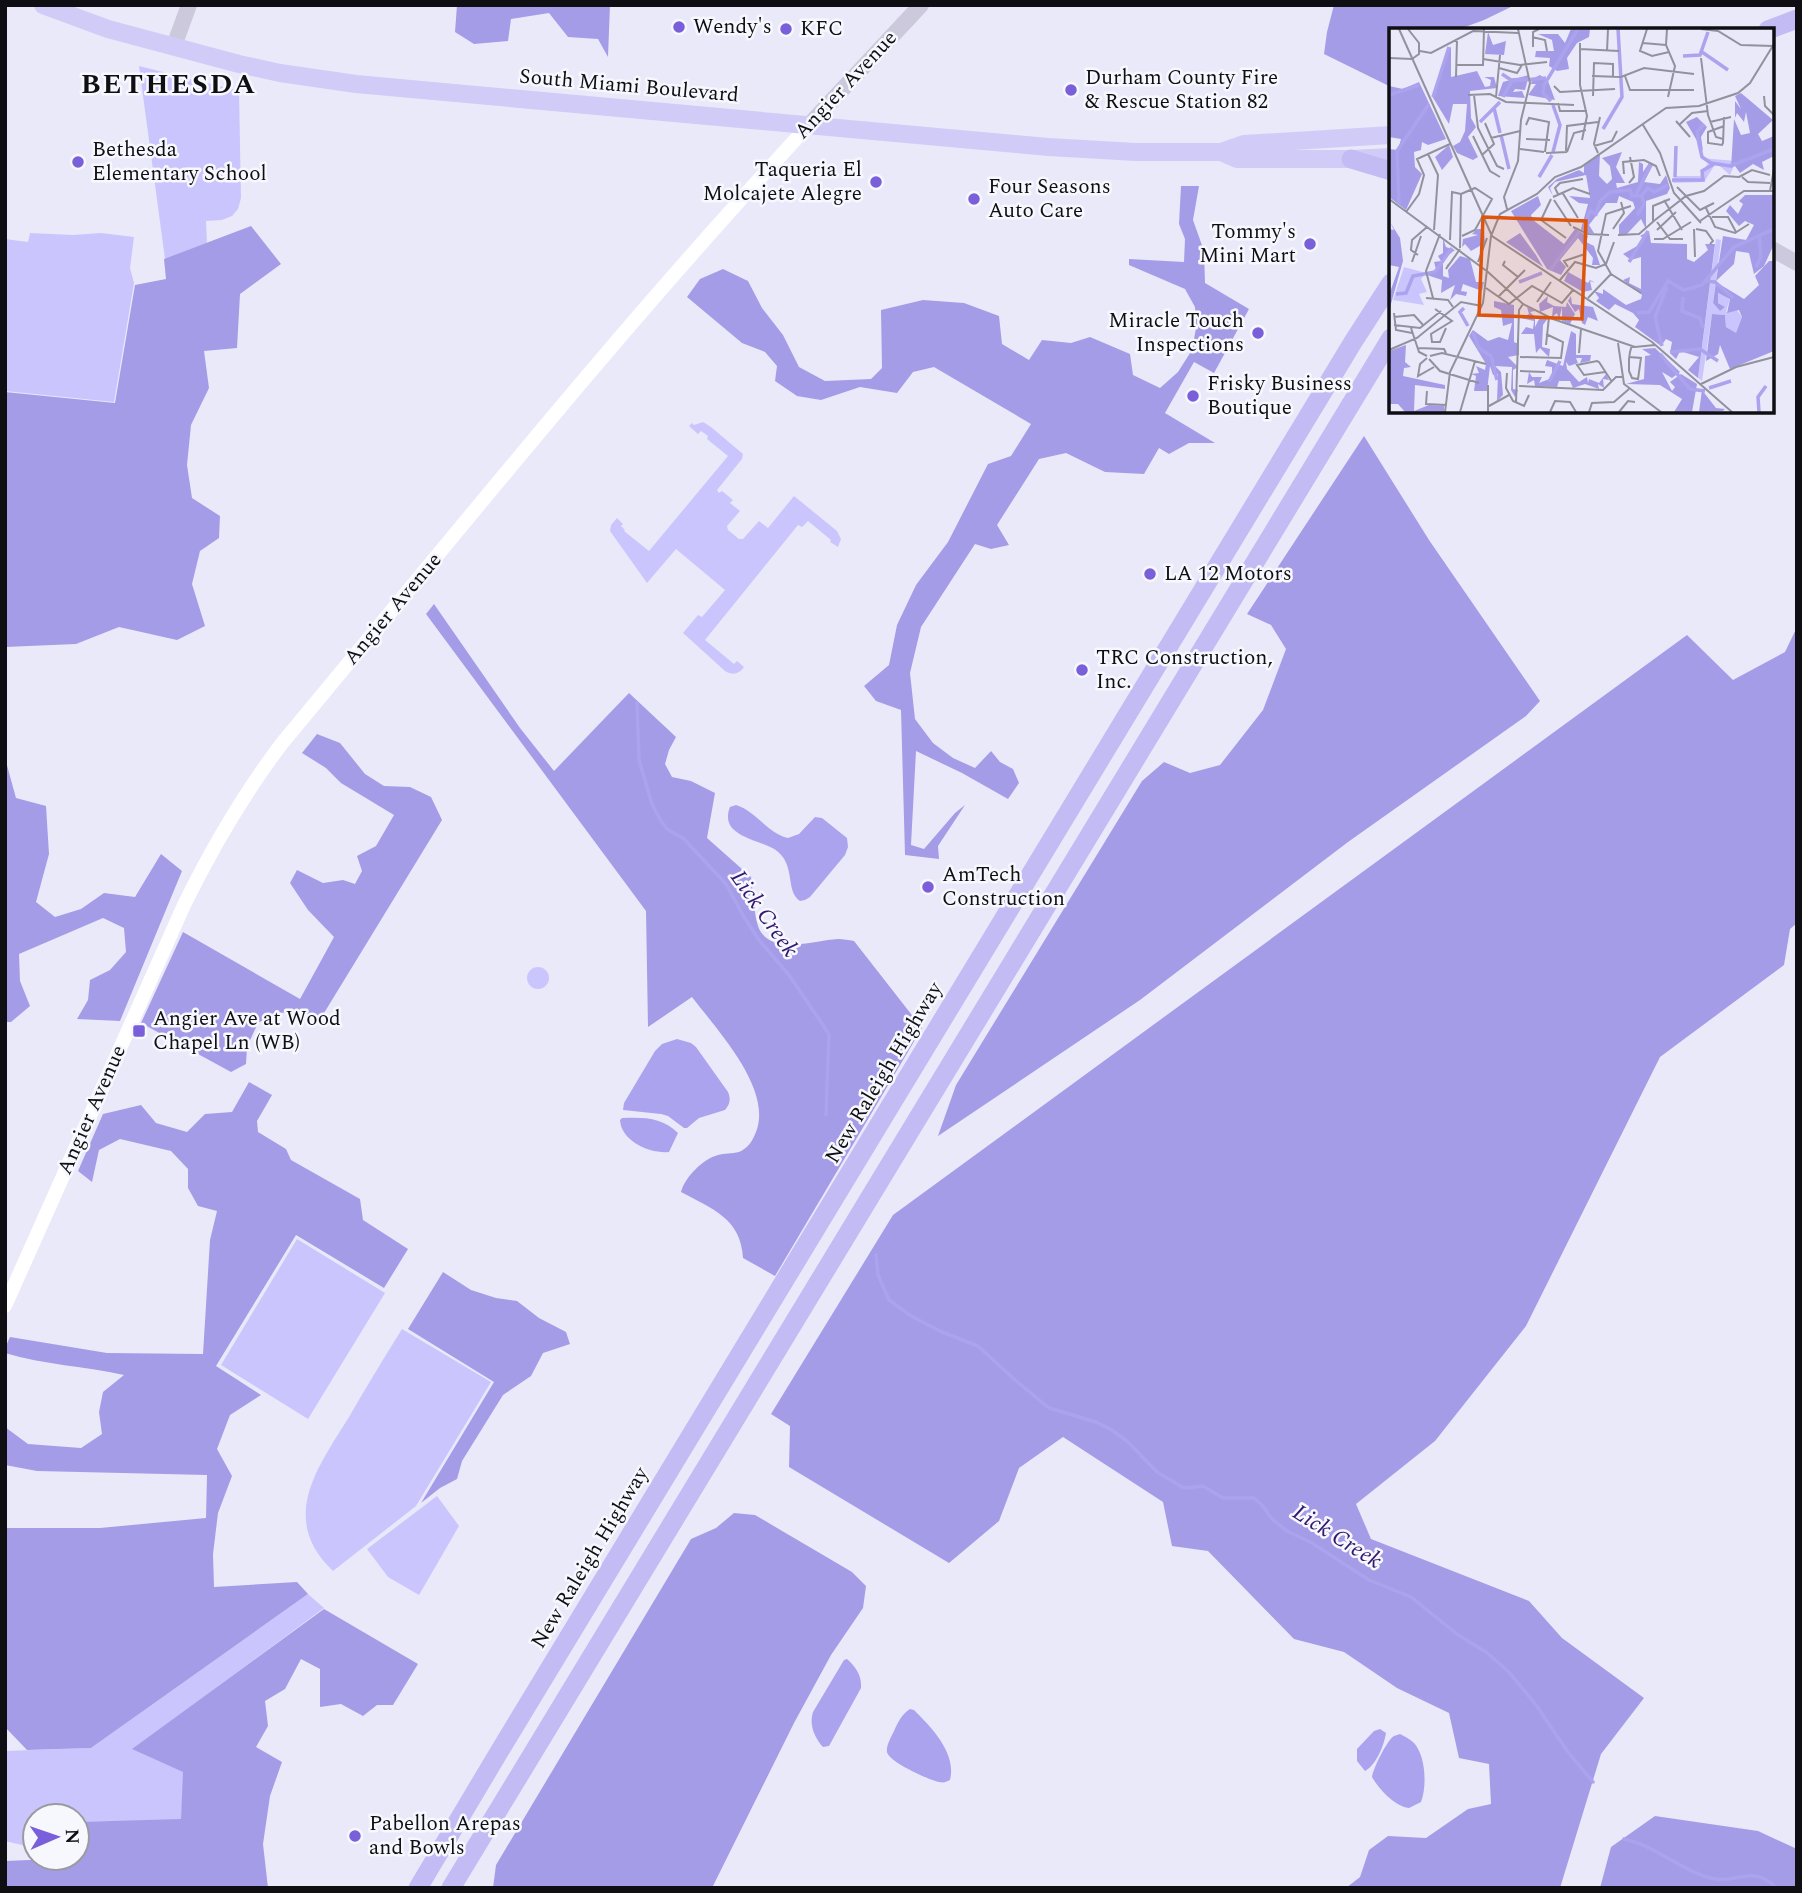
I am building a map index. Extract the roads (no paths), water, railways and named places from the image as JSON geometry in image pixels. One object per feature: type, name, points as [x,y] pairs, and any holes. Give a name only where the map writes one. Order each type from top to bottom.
[{"type":"highway","points":[[1773,28],[1797,19]]},
{"type":"highway","points":[[1350,159],[1389,170]]},
{"type":"highway","name":"New Raleigh Highway","points":[[418,1888],[1389,286]]},
{"type":"highway","points":[[451,1888],[1389,341]]},
{"type":"highway","points":[[1353,342],[1378,358]]},
{"type":"highway","points":[[1191,611],[1216,626]]},
{"type":"highway","points":[[430,1888],[441,1870],[442,1862],[438,1856]]},
{"type":"main road","name":"South Miami Boulevard","points":[[43,5],[108,29],[280,73],[467,95],[1136,152],[1221,152],[1244,144],[1389,135]]},
{"type":"main road","points":[[174,46],[189,5]]},
{"type":"main road","name":"Angier Avenue","points":[[810,124],[921,5]]},
{"type":"main road","name":"South Miami Boulevard","points":[[1221,152],[1237,159],[1350,159],[1389,156]]},
{"type":"main road","points":[[1774,250],[1797,263]]},
{"type":"street","name":"Angier Avenue","points":[[5,1306],[184,905],[209,856],[249,789],[283,742],[564,402],[727,214],[810,124]]},
{"type":"waterway","name":"Lick Creek","points":[[637,703],[639,760],[652,804],[661,821],[667,829],[684,839],[726,884],[759,940],[789,975],[829,1034],[826,1115]]},
{"type":"waterway","name":"Lick Creek","points":[[876,1255],[878,1275],[889,1300],[911,1316],[978,1346],[1049,1408],[1096,1422],[1112,1430],[1128,1442],[1157,1472],[1182,1487],[1203,1486],[1223,1498],[1254,1498],[1272,1519],[1287,1531],[1312,1543],[1369,1580],[1411,1597],[1458,1635],[1486,1652],[1509,1672],[1593,1782]]},
{"type":"waterway","name":"Lick Creek","points":[[1624,1839],[1645,1846],[1710,1878],[1759,1877],[1777,1888]]},
{"type":"place","name":"Wendy's","points":[[679,27]]},
{"type":"place","name":"KFC","points":[[786,29]]},
{"type":"place","name":"Durham County Fire & Rescue Station 82","points":[[1071,90]]},
{"type":"place","name":"Bethesda Elementary School","points":[[78,162]]},
{"type":"place","name":"Taqueria El Molcajete Alegre","points":[[876,182]]},
{"type":"place","name":"Four Seasons Auto Care","points":[[974,199]]},
{"type":"place","name":"Tommy's Mini Mart","points":[[1310,244]]},
{"type":"place","name":"Miracle Touch Inspections","points":[[1258,333]]},
{"type":"place","name":"Frisky Business Boutique","points":[[1193,396]]},
{"type":"place","name":"LA 12 Motors","points":[[1150,574]]},
{"type":"place","name":"TRC Construction, Inc.","points":[[1082,670]]},
{"type":"place","name":"AmTech Construction","points":[[928,887]]},
{"type":"place","name":"Angier Ave at Wood Chapel Ln (WB)","points":[[139,1031]]},
{"type":"place","name":"Pabellon Arepas and Bowls","points":[[355,1836]]},
{"type":"district","name":"BETHESDA","points":[[169,84]]}]
